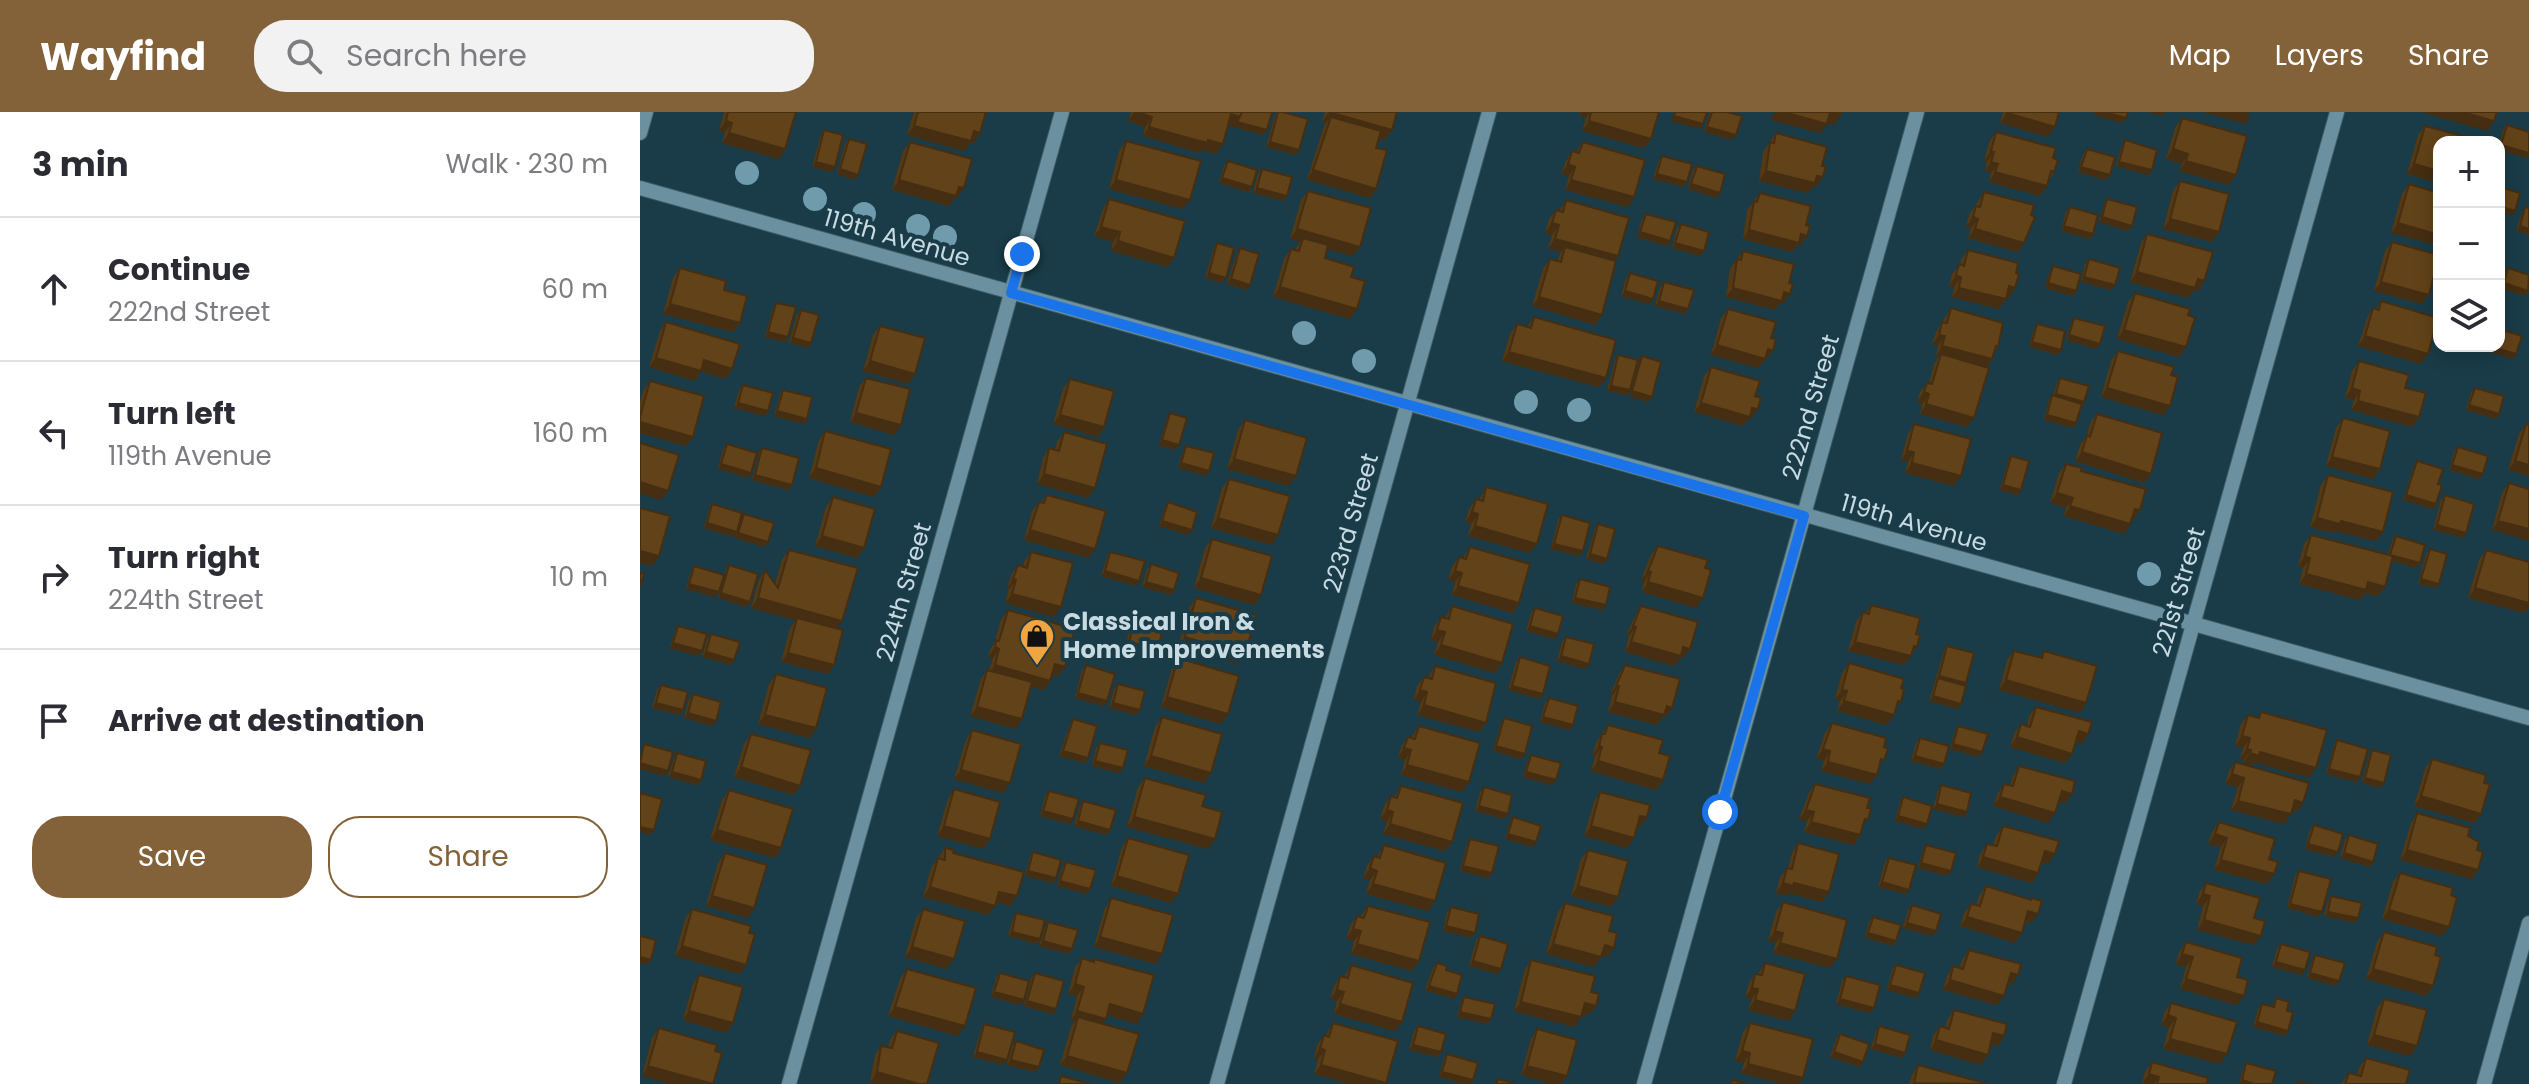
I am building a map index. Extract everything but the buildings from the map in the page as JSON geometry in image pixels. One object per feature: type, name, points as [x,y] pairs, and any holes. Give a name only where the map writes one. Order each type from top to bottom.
[{"type":"street","points":[[640,133],[646,112]]},
{"type":"street","name":"224th Street","points":[[789,1084],[1062,112]]},
{"type":"street","name":"223rd Street","points":[[1217,1084],[1489,112]]},
{"type":"street","name":"222nd Street","points":[[1644,1084],[1917,112]]},
{"type":"street","name":"221st Street","points":[[2064,1084],[2337,112]]},
{"type":"street","name":"119th Avenue","points":[[640,188],[2529,718]]},
{"type":"street","points":[[2484,1084],[2529,923]]},
{"type":"place","name":"Classical Iron & Home Improvements","points":[[1037,667]]},
{"type":"route","points":[[1022,254],[1011,293],[1804,516],[1720,812]]}]
